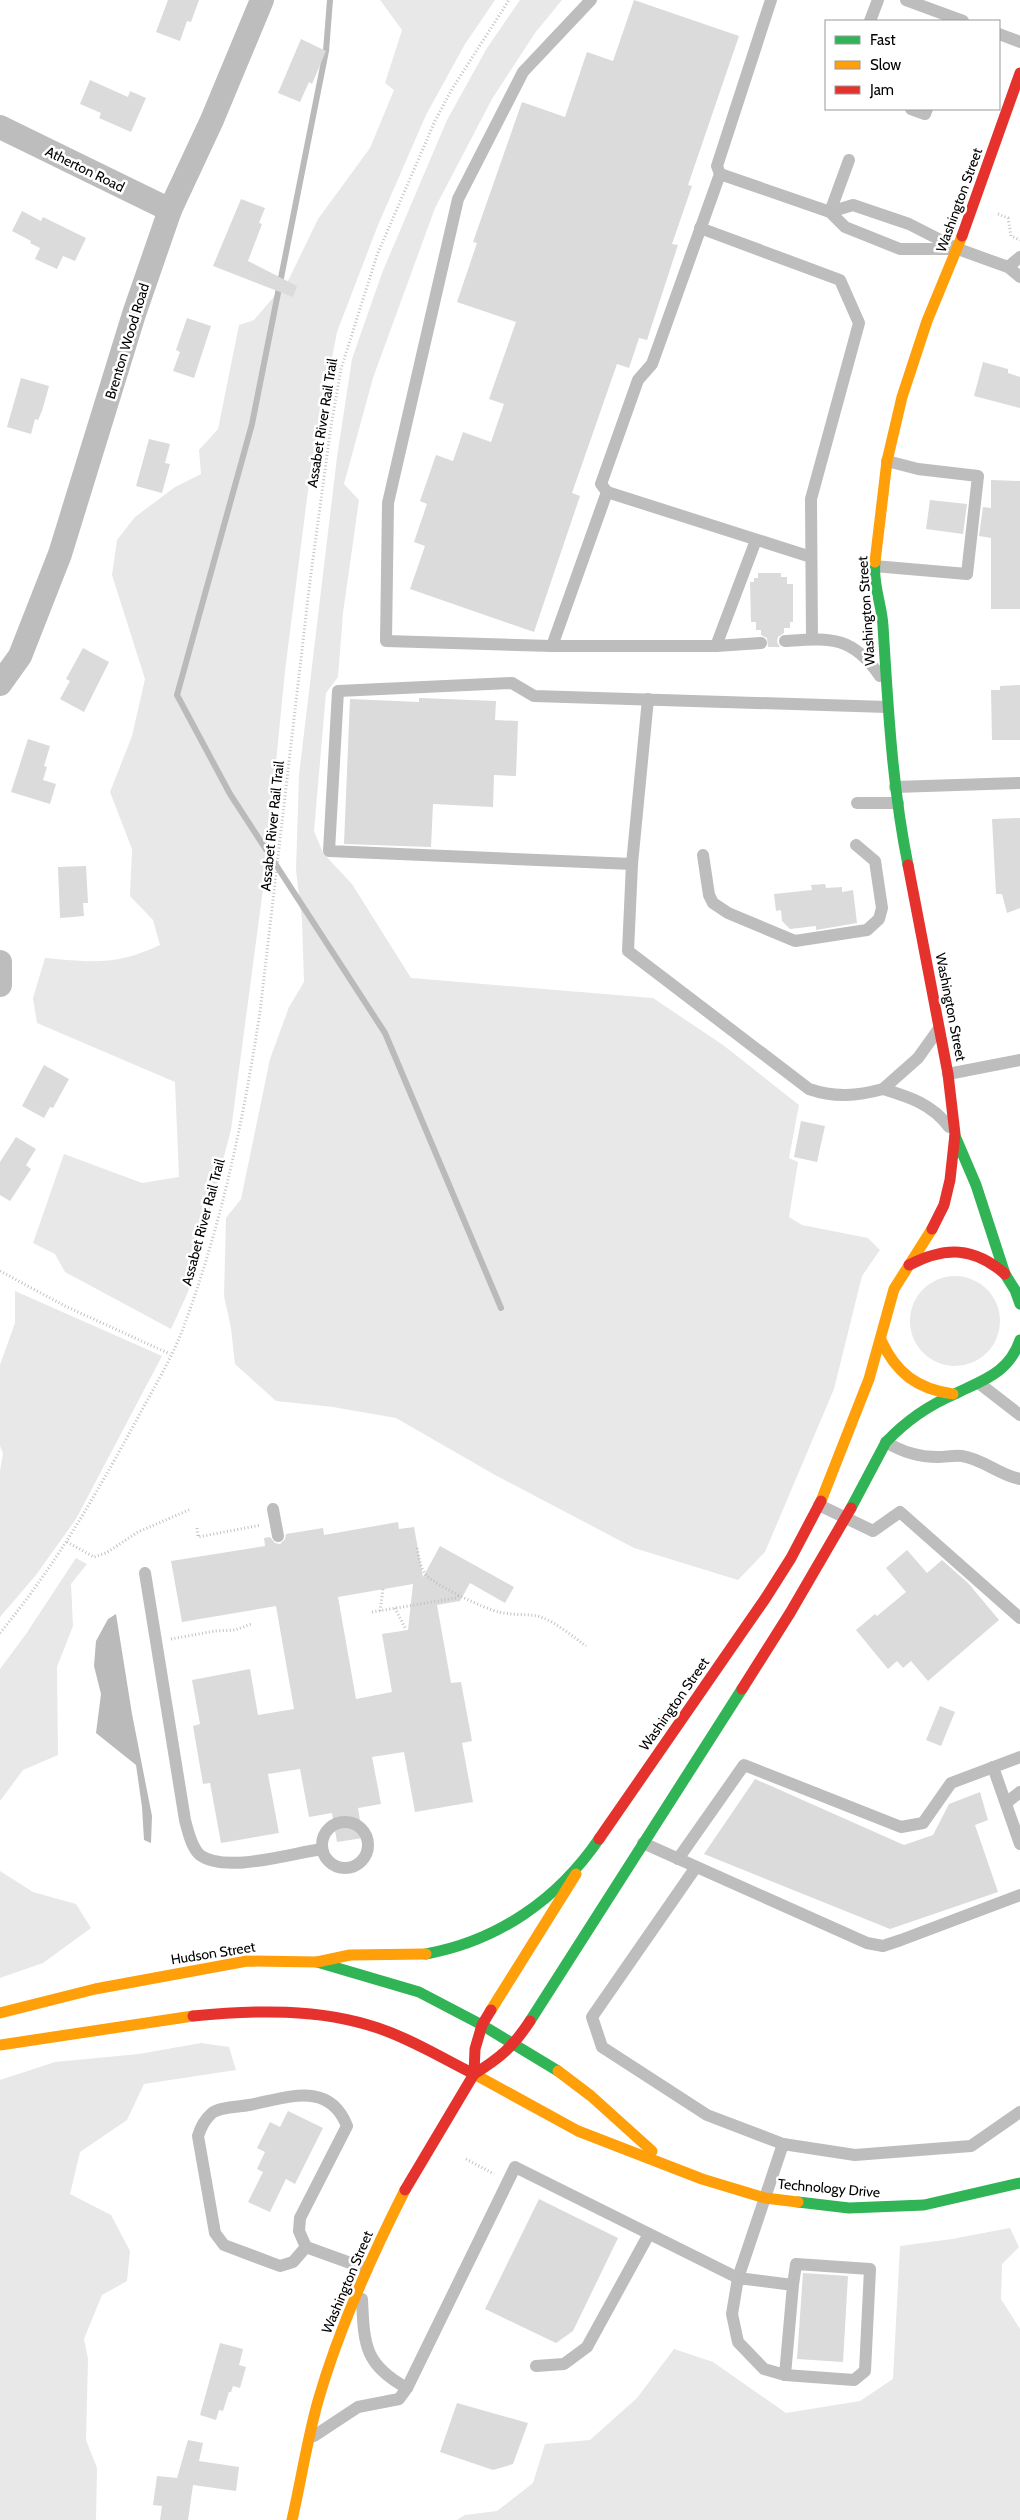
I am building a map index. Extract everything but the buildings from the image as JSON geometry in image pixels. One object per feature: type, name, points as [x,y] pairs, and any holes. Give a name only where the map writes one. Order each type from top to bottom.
[{"type":"main road","name":"Washington Street","points":[[292,2520],[310,2439],[331,2362],[361,2284],[416,2171],[474,2074],[475,2049],[482,2026],[584,1860],[765,1599],[791,1558],[819,1505],[859,1407],[881,1340],[885,1318],[894,1289],[944,1205],[950,1180],[955,1134],[940,1026],[895,787],[887,707],[883,623],[874,566],[887,461],[902,397],[927,321],[958,249],[1020,72]]},
{"type":"main road","name":"Washington Street","points":[[955,1134],[1020,1304]]},
{"type":"main road","name":"Washington Street","points":[[909,1265],[923,1257],[939,1253],[962,1252],[985,1259],[1012,1280]]},
{"type":"main road","points":[[881,1340],[886,1355],[907,1380],[921,1388],[953,1394]]},
{"type":"main road","name":"Washington Street","points":[[474,2074],[498,2060],[515,2044],[795,1606],[886,1442],[897,1430],[953,1394],[980,1384],[1009,1367],[1020,1340]]},
{"type":"main road","points":[[1009,1367],[1020,1357]]},
{"type":"main road","points":[[317,1962],[350,1955],[420,1955],[466,1945],[512,1924],[536,1906],[584,1860]]},
{"type":"main road","name":"Hudson Street","points":[[0,2013],[55,1998],[203,1968],[247,1961],[317,1962],[419,1992],[515,2044]]},
{"type":"main road","points":[[0,2045],[154,2021],[258,2011],[287,2012],[334,2017],[365,2024],[400,2038],[474,2074]]},
{"type":"main road","name":"Technology Drive","points":[[515,2044],[554,2068],[591,2096],[668,2165]]},
{"type":"main road","name":"Technology Drive","points":[[474,2074],[578,2131],[702,2179],[765,2198],[849,2208],[886,2208],[932,2203],[1020,2183]]},
{"type":"street","name":"Brenton Wood Road","points":[[0,684],[20,656],[60,554],[134,314],[170,210],[212,120],[262,0]]},
{"type":"street","name":"Atherton Road","points":[[0,127],[170,210]]},
{"type":"street","points":[[0,962],[0,985]]},
{"type":"lane","points":[[591,0],[523,72],[458,199],[388,503],[386,641],[552,646],[716,646],[761,643]]},
{"type":"lane","points":[[771,0],[717,166],[720,174],[652,364],[638,380],[601,484],[607,492],[811,557]]},
{"type":"lane","points":[[870,20],[878,0]]},
{"type":"lane","points":[[906,0],[957,20]]},
{"type":"lane","points":[[1000,34],[1020,42]]},
{"type":"lane","points":[[914,110],[925,114],[927,110]]},
{"type":"lane","points":[[830,212],[850,160]]},
{"type":"lane","points":[[720,174],[830,212],[845,228],[900,249],[958,249]]},
{"type":"lane","points":[[830,212],[853,205],[909,224],[958,249],[1008,267],[1020,277]]},
{"type":"lane","points":[[700,228],[840,280],[859,323],[810,499],[812,639]]},
{"type":"lane","points":[[1008,267],[1020,257]]},
{"type":"lane","points":[[874,566],[967,574],[978,476],[927,470],[887,461]]},
{"type":"lane","points":[[552,646],[607,492]]},
{"type":"lane","points":[[716,646],[756,540]]},
{"type":"lane","points":[[785,641],[812,639],[837,641],[855,647],[871,662],[886,684]]},
{"type":"lane","points":[[632,864],[329,851],[338,690],[512,683],[534,696],[887,707]]},
{"type":"lane","points":[[648,699],[632,864],[628,951],[809,1089],[824,1094],[857,1096],[883,1089],[918,1058],[940,1026]]},
{"type":"lane","points":[[895,787],[1020,783]]},
{"type":"lane","points":[[857,803],[898,803]]},
{"type":"lane","points":[[703,855],[709,895],[713,903],[728,913],[795,941],[867,930],[879,919],[882,908],[874,861],[856,845]]},
{"type":"lane","points":[[948,1074],[1019,1060]]},
{"type":"lane","points":[[883,1089],[916,1100],[940,1114],[955,1134]]},
{"type":"lane","points":[[980,1384],[1020,1415]]},
{"type":"lane","points":[[886,1442],[902,1452],[935,1457],[962,1456],[983,1463],[1006,1477],[1020,1479]]},
{"type":"lane","points":[[819,1505],[846,1516],[873,1531],[900,1512],[1020,1618]]},
{"type":"lane","points":[[273,1509],[278,1536]]},
{"type":"lane","points":[[145,1573],[185,1820],[191,1840],[200,1854],[213,1861],[234,1864],[322,1849]]},
{"type":"lane","points":[[678,1859],[744,1765],[900,1827],[923,1823],[951,1783],[1020,1756]]},
{"type":"lane","points":[[993,1767],[1019,1836]]},
{"type":"lane","points":[[1006,1803],[1020,1792]]},
{"type":"lane","points":[[643,1843],[867,1944],[882,1946],[1020,1895]]},
{"type":"lane","points":[[696,1867],[592,2017],[602,2047],[707,2115],[783,2144],[855,2155],[970,2146],[1020,2112]]},
{"type":"lane","points":[[306,2247],[293,2262],[280,2266],[224,2245],[215,2233],[198,2136],[201,2126],[213,2112],[306,2094],[324,2099],[341,2112],[347,2126],[300,2218],[299,2231],[306,2247],[367,2269]]},
{"type":"lane","points":[[783,2144],[738,2278],[732,2314],[738,2342],[764,2369],[785,2375],[854,2380],[864,2370],[870,2269],[796,2264],[785,2375]]},
{"type":"lane","points":[[310,2439],[358,2407],[399,2399],[407,2388],[515,2167],[738,2278],[793,2284]]},
{"type":"lane","points":[[536,2366],[564,2364],[586,2346],[649,2234]]},
{"type":"lane","points":[[361,2284],[363,2332],[370,2355],[387,2377],[407,2388]]},
{"type":"path","name":"Assabet River Rail Trail","points":[[0,1633],[34,1592],[67,1542],[110,1468],[185,1326],[202,1275],[221,1206],[250,1079],[276,886],[323,484],[341,368],[374,262],[434,121],[487,32],[509,0]]},
{"type":"path","points":[[998,214],[1008,218],[1011,236],[1020,240]]},
{"type":"path","points":[[0,1271],[65,1306],[170,1354]]},
{"type":"path","points":[[67,1542],[94,1557],[106,1553],[138,1532],[191,1509]]},
{"type":"path","points":[[197,1528],[198,1537],[261,1525]]},
{"type":"path","points":[[417,1548],[421,1567],[428,1577],[468,1601],[500,1613],[527,1614],[542,1618],[586,1646]]},
{"type":"path","points":[[380,1610],[383,1589]]},
{"type":"path","points":[[372,1612],[456,1598],[460,1595]]},
{"type":"path","points":[[395,1608],[406,1630]]},
{"type":"path","points":[[164,1641],[215,1631],[236,1630],[251,1624]]},
{"type":"path","points":[[466,2159],[507,2183]]},
{"type":"shaded area","points":[[380,0],[495,0],[465,44],[426,115],[378,225],[337,332],[311,467],[285,671],[265,874],[231,1130],[188,1292],[171,1329],[65,1272],[55,1254],[33,1243],[64,1154],[142,1183],[179,1177],[175,1082],[37,1023],[33,998],[45,958],[103,961],[130,956],[160,945],[153,920],[130,896],[132,849],[110,792],[132,736],[145,679],[112,575],[117,540],[135,517],[175,487],[201,474],[199,450],[218,429],[239,325],[254,320],[289,279],[318,219],[370,148],[394,90],[385,83],[402,30]]},
{"type":"shaded area","points":[[520,0],[562,0],[535,33],[492,99],[435,208],[373,378],[344,484],[359,500],[343,613],[338,677],[326,693],[314,831],[323,853],[352,884],[411,978],[653,998],[723,1045],[799,1105],[789,1158],[798,1162],[789,1217],[802,1225],[868,1238],[880,1250],[862,1276],[834,1389],[765,1552],[738,1580],[634,1548],[495,1475],[396,1418],[333,1407],[276,1401],[235,1364],[231,1328],[224,1296],[226,1218],[241,1199],[270,1059],[289,1007],[304,982],[302,920],[296,870],[299,775],[337,457],[352,359],[382,273],[447,120],[487,48]]},
{"type":"shaded area","points":[[946,1276],[964,1276],[980,1283],[993,1296],[1000,1312],[1000,1330],[993,1346],[980,1359],[964,1366],[946,1366],[930,1359],[917,1346],[910,1330],[910,1312],[917,1296],[930,1283]]},
{"type":"shaded area","points":[[15,1291],[162,1356],[76,1519],[36,1575],[0,1617],[0,1471],[3,1453],[0,1446],[0,1365],[15,1323]]},
{"type":"shaded area","points":[[76,1558],[87,1564],[71,1584],[73,1626],[57,1667],[58,1755],[23,1770],[0,1801],[0,1669],[26,1634]]},
{"type":"shaded area","points":[[116,1614],[132,1714],[152,1816],[151,1843],[144,1840],[142,1807],[136,1765],[96,1733],[101,1694],[94,1666],[96,1641],[108,1619]]},
{"type":"shaded area","points":[[0,1871],[33,1892],[76,1904],[91,1928],[43,1963],[0,1978]]},
{"type":"shaded area","points":[[201,2043],[229,2047],[236,2070],[144,2084],[127,2120],[80,2152],[70,2194],[111,2215],[130,2251],[127,2281],[102,2295],[84,2339],[88,2359],[86,2440],[97,2468],[96,2520],[0,2520],[0,2080],[55,2062],[139,2054]]},
{"type":"shaded area","points":[[1010,2228],[1019,2247],[1002,2264],[1001,2299],[1020,2329],[1020,2520],[457,2520],[465,2515],[497,2511],[533,2483],[545,2444],[590,2440],[637,2398],[674,2349],[713,2362],[786,2413],[860,2401],[893,2379],[900,2246]]},
{"type":"waterway","points":[[330,0],[326,51],[252,424],[177,695],[230,794],[385,1033],[501,1308]]},
{"type":"traffic: fast","points":[[875,562],[874,570],[883,626],[894,776],[908,865]]},
{"type":"traffic: fast","points":[[955,1136],[976,1185],[1005,1274],[1015,1290],[1020,1304]]},
{"type":"traffic: fast","points":[[851,1508],[886,1442],[893,1435],[909,1421],[945,1398],[994,1374],[1009,1360],[1020,1340]]},
{"type":"traffic: fast","points":[[530,2021],[742,1689]]},
{"type":"traffic: fast","points":[[426,1954],[478,1939],[502,1928],[524,1914],[565,1880],[583,1861],[599,1839]]},
{"type":"traffic: fast","points":[[317,1962],[419,1992],[482,2025],[558,2071]]},
{"type":"traffic: fast","points":[[798,2202],[849,2208],[924,2205],[1020,2183]]},
{"type":"traffic: slow","points":[[875,562],[887,461],[902,397],[927,321],[962,236]]},
{"type":"traffic: slow","points":[[821,1501],[869,1379],[894,1289],[932,1229]]},
{"type":"traffic: slow","points":[[881,1340],[894,1362],[909,1378],[929,1388],[953,1394]]},
{"type":"traffic: slow","points":[[491,2010],[576,1874]]},
{"type":"traffic: slow","points":[[0,2013],[95,1989],[247,1961],[317,1962],[350,1955],[426,1954]]},
{"type":"traffic: slow","points":[[0,2045],[193,2016]]},
{"type":"traffic: slow","points":[[558,2071],[591,2096],[652,2151]]},
{"type":"traffic: slow","points":[[474,2074],[578,2131],[702,2179],[765,2198],[798,2202]]},
{"type":"traffic: slow","points":[[292,2520],[311,2431],[326,2374],[357,2293],[405,2190]]},
{"type":"traffic: jam","points":[[962,236],[1020,73]]},
{"type":"traffic: jam","points":[[908,865],[948,1074],[955,1134],[950,1180],[944,1205],[932,1229]]},
{"type":"traffic: jam","points":[[909,1265],[935,1255],[959,1252],[971,1254],[982,1259],[1005,1274]]},
{"type":"traffic: jam","points":[[599,1839],[765,1599],[791,1558],[821,1501]]},
{"type":"traffic: jam","points":[[742,1689],[790,1613],[851,1508]]},
{"type":"traffic: jam","points":[[405,2190],[474,2074],[475,2049],[482,2025],[491,2010]]},
{"type":"traffic: jam","points":[[193,2016],[286,2012],[355,2021],[402,2038],[474,2074],[505,2051],[518,2038],[530,2021]]}]
